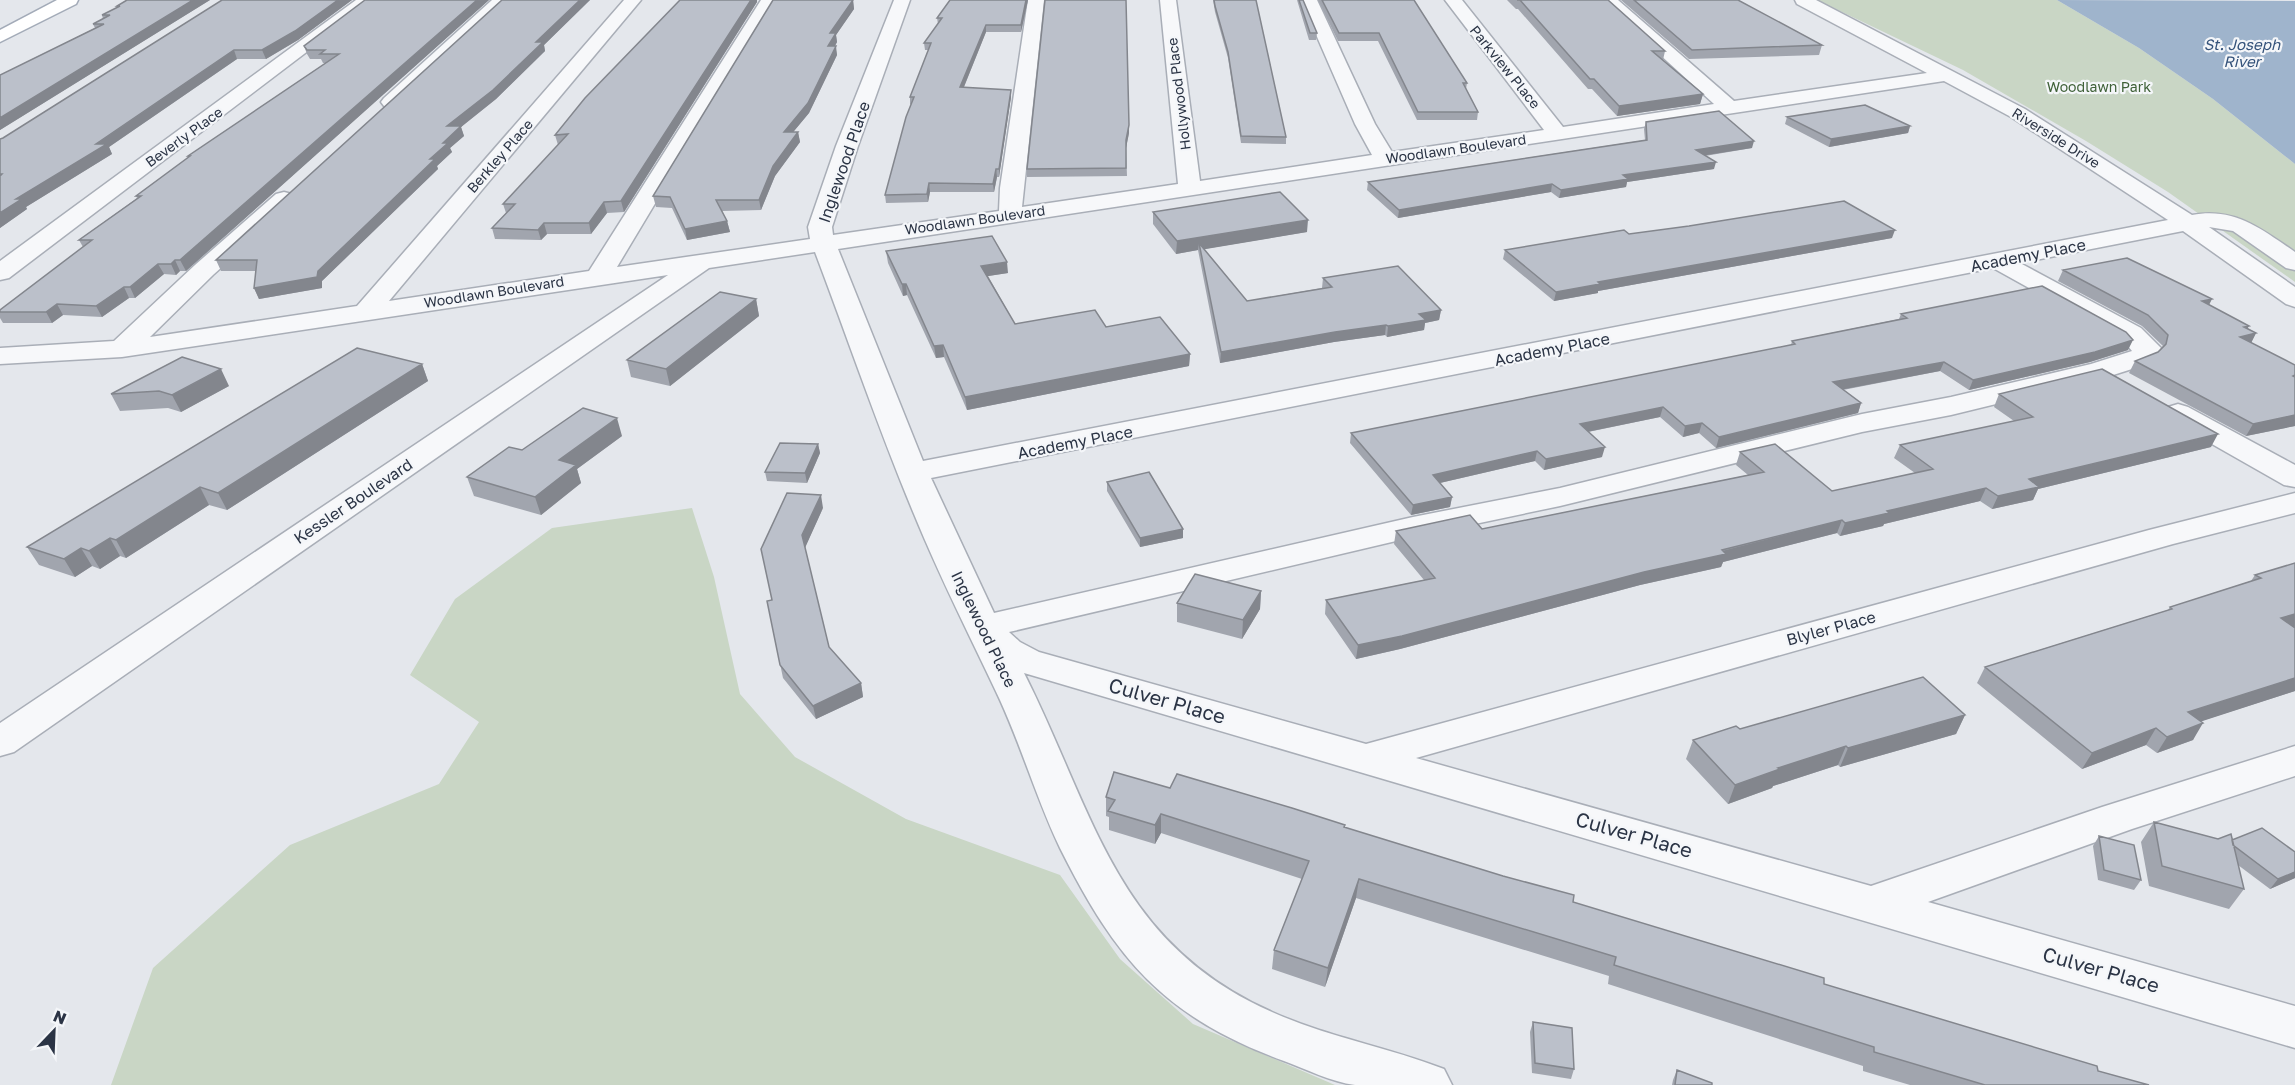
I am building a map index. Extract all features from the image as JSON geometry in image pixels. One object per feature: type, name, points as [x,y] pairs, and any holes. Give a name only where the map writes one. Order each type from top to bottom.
[{"type":"main road","points":[[0,37],[70,0]]},
{"type":"street","name":"Beverly Place","points":[[0,273],[367,0]]},
{"type":"street","points":[[375,116],[502,0]]},
{"type":"street","name":"Berkley Place","points":[[366,312],[633,0]]},
{"type":"street","points":[[599,276],[769,0]]},
{"type":"street","name":"Inglewood Place","points":[[902,0],[820,227],[823,242],[914,472],[982,627],[1029,720],[1046,769],[1087,858],[1122,917],[1163,966],[1212,1004],[1272,1036],[1427,1085]]},
{"type":"street","points":[[1010,215],[1011,188],[1036,0]]},
{"type":"street","name":"Hollywood Place","points":[[1168,0],[1190,188]]},
{"type":"street","points":[[1309,0],[1365,124],[1384,159]]},
{"type":"street","name":"Parkview Place","points":[[1453,0],[1558,134]]},
{"type":"street","points":[[1608,0],[1730,108]]},
{"type":"street","name":"Riverside Drive","points":[[1803,0],[1949,75],[2079,151],[2290,292]]},
{"type":"street","name":"Woodlawn Boulevard","points":[[0,356],[122,349],[823,242],[1949,75]]},
{"type":"street","points":[[122,349],[204,270],[299,185]]},
{"type":"street","name":"Academy Place","points":[[914,472],[2203,220],[2223,221],[2241,226],[2295,263]]},
{"type":"street","name":"Kessler Boulevard","points":[[0,742],[706,260]]},
{"type":"street","points":[[982,627],[1413,527],[1560,497],[1851,425],[1951,406],[2100,370],[2144,356],[2147,348],[2132,334],[1998,261]]},
{"type":"street","points":[[2100,370],[2141,392],[2293,499]]},
{"type":"street","name":"Blyler Place","points":[[1368,758],[2293,499]]},
{"type":"street","name":"Culver Place","points":[[982,627],[1007,651],[1026,661],[2295,1027]]},
{"type":"street","points":[[1872,904],[2117,818],[2295,761]]},
{"type":"green space","name":"Woodlawn Park","points":[[1817,0],[2057,0],[2139,48],[2213,99],[2295,164],[2295,282],[2168,192],[2086,141],[1963,70]]},
{"type":"green space","points":[[692,508],[714,577],[740,694],[795,757],[906,819],[1060,875],[1120,959],[1193,1024],[1335,1085],[111,1085],[153,968],[290,845],[439,784],[479,722],[410,675],[455,599],[552,528]]},
{"type":"water","name":"St. Joseph River","points":[[2057,0],[2295,1],[2295,164],[2213,99],[2139,48]]},
{"type":"building","points":[[127,0],[193,0],[0,118],[0,75],[104,24],[93,24],[110,15],[102,15]]},
{"type":"building","points":[[222,0],[338,0],[295,31],[262,50],[234,50],[96,144],[107,144],[16,199],[22,199],[0,213],[0,176],[2,174],[0,174],[0,139]]},
{"type":"building","points":[[365,0],[477,0],[180,260],[175,260],[171,264],[158,264],[130,287],[124,287],[96,306],[57,304],[46,312],[0,312],[92,240],[79,240],[141,196],[136,196],[190,156],[188,156],[339,54],[320,54],[325,50],[307,50],[304,46]]},
{"type":"building","points":[[502,0],[580,0],[536,42],[543,42],[493,90],[447,126],[461,126],[443,143],[448,143],[430,159],[435,159],[318,271],[317,277],[254,288],[257,260],[216,260]]},
{"type":"building","points":[[680,0],[751,0],[621,201],[604,202],[589,223],[544,223],[538,230],[492,228],[515,204],[503,204],[568,134],[555,135],[585,98]]},
{"type":"building","points":[[773,0],[853,0],[830,33],[836,33],[828,46],[836,46],[808,103],[784,132],[798,132],[773,166],[759,200],[716,200],[727,221],[685,229],[670,197],[653,196]]},
{"type":"building","points":[[950,0],[1026,0],[1021,25],[986,25],[960,87],[1011,90],[999,169],[996,169],[993,184],[929,183],[927,194],[885,195],[906,117],[914,97],[910,97],[931,43],[924,43],[942,18],[937,18]]},
{"type":"building","points":[[1045,0],[1126,0],[1129,125],[1126,140],[1126,168],[1027,169]]},
{"type":"building","points":[[1214,0],[1256,0],[1286,137],[1241,136],[1228,52]]},
{"type":"building","points":[[1299,0],[1303,0],[1317,33],[1310,33]]},
{"type":"building","points":[[1322,0],[1414,0],[1467,83],[1463,83],[1478,112],[1418,112],[1379,33],[1339,33]]},
{"type":"building","points":[[1520,0],[1608,0],[1665,51],[1652,51],[1703,94],[1619,106],[1594,79],[1590,79]]},
{"type":"building","points":[[1634,0],[1738,0],[1822,45],[1692,50]]},
{"type":"building","points":[[1865,105],[1910,126],[1831,139],[1787,117]]},
{"type":"building","points":[[1719,111],[1754,141],[1696,150],[1716,162],[1623,175],[1628,179],[1561,190],[1552,184],[1399,210],[1368,182],[1647,140],[1646,122]]},
{"type":"building","points":[[1280,192],[1308,220],[1177,241],[1153,212]]},
{"type":"building","points":[[1844,201],[1895,230],[1598,282],[1600,284],[1556,292],[1505,250],[1624,230],[1629,234]]},
{"type":"building","points":[[992,236],[1007,262],[981,266],[1015,324],[1095,310],[1106,327],[1160,317],[1190,354],[965,397],[943,345],[934,346],[906,284],[902,284],[886,251]]},
{"type":"building","points":[[1199,243],[1247,301],[1332,287],[1323,278],[1398,266],[1441,310],[1419,314],[1426,320],[1335,332],[1221,352]]},
{"type":"building","points":[[2127,258],[2212,299],[2202,301],[2249,326],[2244,327],[2256,333],[2240,337],[2295,365],[2293,376],[2295,377],[2295,415],[2253,424],[2135,361],[2158,352],[2166,344],[2168,335],[2148,315],[2063,270]]},
{"type":"building","points":[[2042,286],[2126,332],[2133,340],[2095,352],[1973,380],[1944,362],[1833,382],[1861,403],[1719,437],[1702,423],[1685,426],[1663,407],[1580,424],[1605,447],[1546,459],[1537,451],[1433,475],[1452,497],[1413,505],[1351,433],[1795,344],[1792,341],[1907,318],[1901,314]]},
{"type":"building","points":[[720,292],[756,299],[666,369],[627,360]]},
{"type":"building","points":[[357,348],[422,364],[218,493],[200,487],[116,540],[110,538],[89,551],[81,548],[64,559],[27,547]]},
{"type":"building","points":[[182,357],[221,369],[172,395],[159,391],[111,394]]},
{"type":"building","points":[[2102,369],[2218,434],[2029,479],[2039,487],[1998,496],[1986,488],[1845,523],[1842,520],[1722,550],[1726,554],[1644,572],[1402,636],[1358,645],[1326,600],[1435,578],[1396,531],[1470,515],[1482,529],[1764,472],[1740,452],[1775,444],[1832,491],[1933,469],[1900,445],[2033,417],[1999,394]]},
{"type":"building","points":[[583,408],[617,418],[559,460],[576,465],[535,497],[467,477],[509,447],[522,450]]},
{"type":"building","points":[[780,443],[818,444],[805,473],[765,472]]},
{"type":"building","points":[[1149,472],[1183,529],[1140,538],[1107,482]]},
{"type":"building","points":[[787,493],[821,495],[802,535],[829,647],[861,683],[813,706],[780,665],[767,601],[772,600],[761,549]]},
{"type":"building","points":[[2295,563],[2295,614],[2281,618],[2295,628],[2295,678],[2188,712],[2203,723],[2167,737],[2156,728],[2092,753],[1985,667],[2172,609],[2170,607],[2261,578],[2255,575]]},
{"type":"building","points":[[1195,574],[1261,591],[1243,620],[1177,603]]},
{"type":"building","points":[[1923,677],[1965,715],[1848,748],[1846,746],[1735,785],[1693,740],[1736,726],[1740,729]]},
{"type":"building","points":[[1114,772],[1170,788],[1177,774],[1292,808],[1345,825],[1344,827],[1503,876],[1574,895],[1573,902],[1824,978],[1824,984],[2097,1066],[2098,1071],[2149,1085],[1985,1085],[1874,1052],[1874,1047],[1614,965],[1616,957],[1359,879],[1328,968],[1274,950],[1309,861],[1161,814],[1155,825],[1108,811],[1115,800],[1106,797]]},
{"type":"building","points":[[2154,822],[2218,839],[2231,834],[2244,889],[2162,866]]},
{"type":"building","points":[[2262,828],[2295,852],[2295,872],[2278,879],[2233,845],[2232,840]]},
{"type":"building","points":[[2099,836],[2134,845],[2141,880],[2104,870]]},
{"type":"building","points":[[1533,1022],[1572,1028],[1574,1069],[1535,1063]]},
{"type":"building","points":[[1677,1070],[1712,1083],[1712,1085],[1675,1085]]}]
